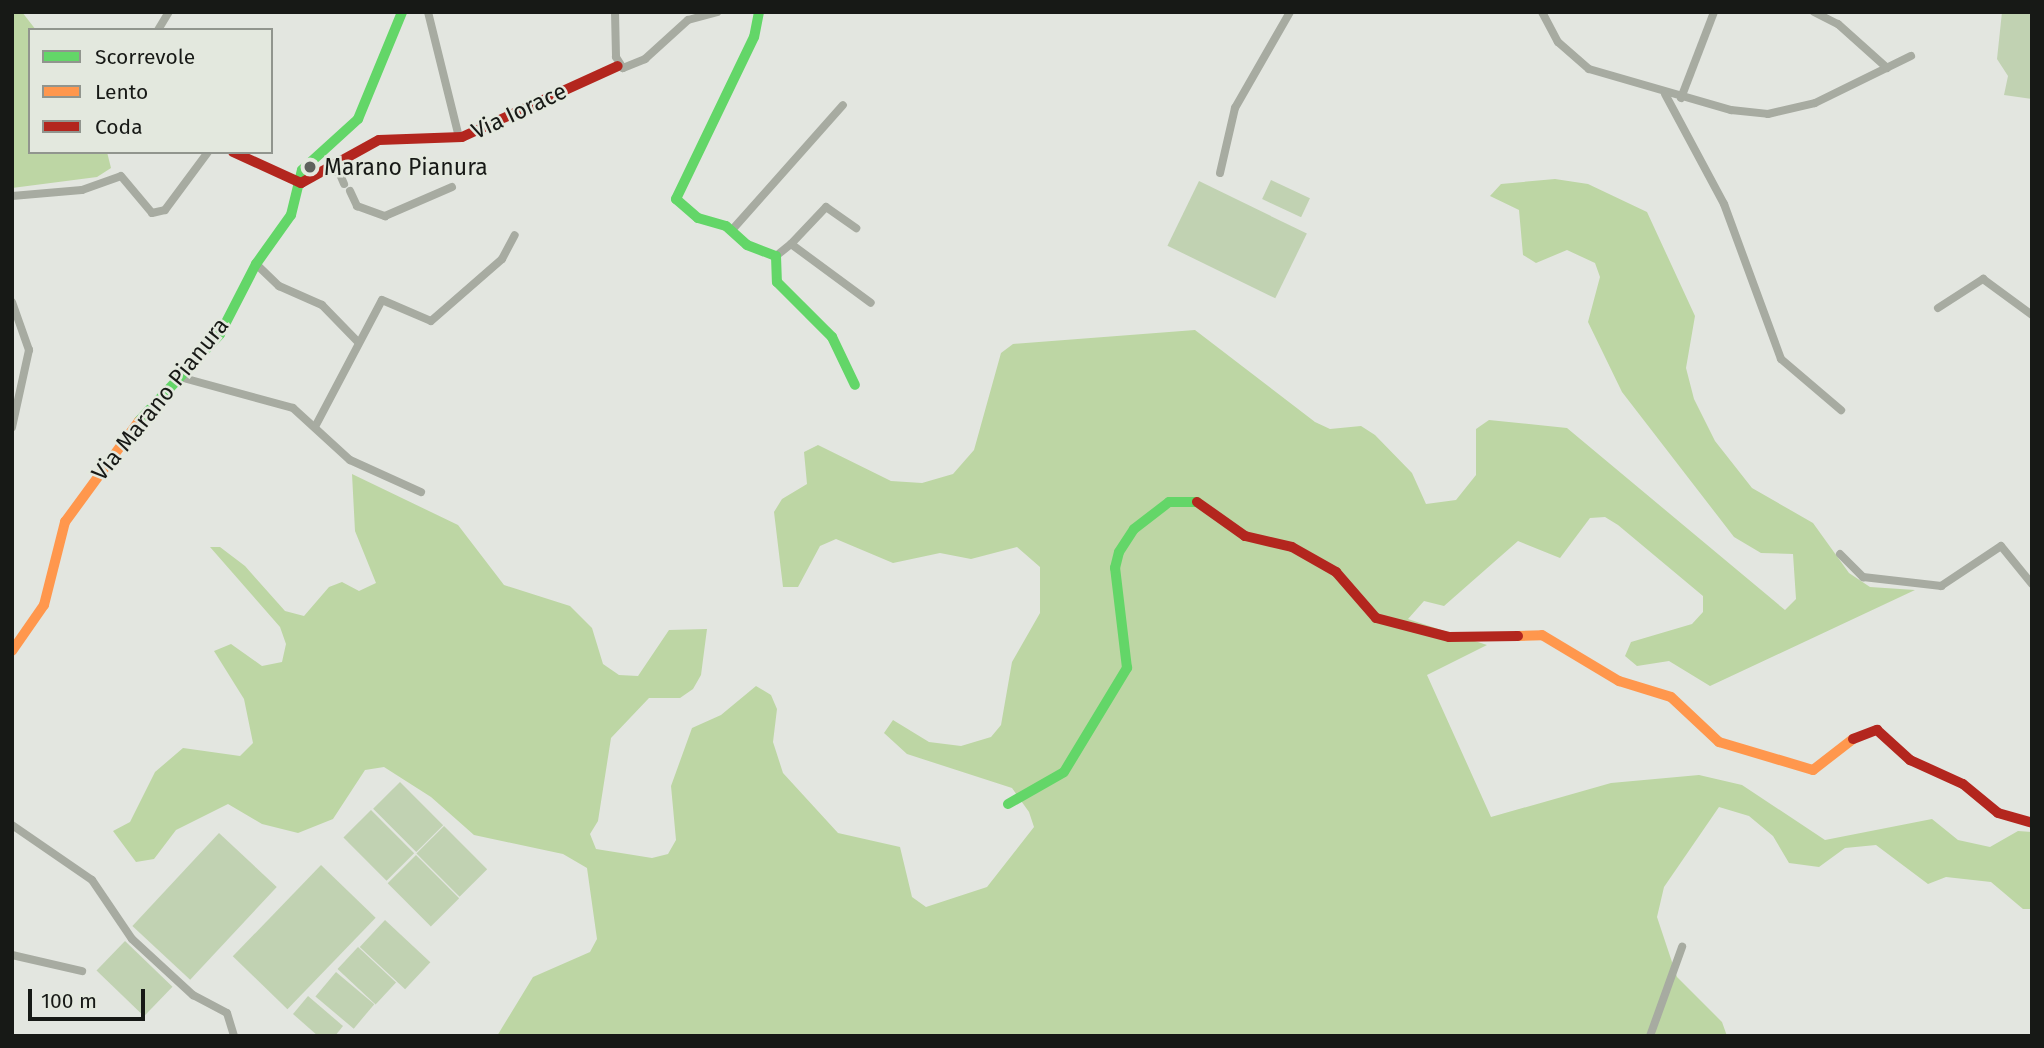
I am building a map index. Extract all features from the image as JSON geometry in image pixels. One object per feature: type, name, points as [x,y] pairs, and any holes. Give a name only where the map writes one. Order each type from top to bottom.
[{"type":"street","points":[[159,28],[169,12]]},
{"type":"street","name":"Via Marano Pianura","points":[[12,651],[44,605],[65,522],[176,376],[220,334],[256,264],[291,215],[301,183],[314,157],[358,119],[402,12]]},
{"type":"street","points":[[428,12],[459,137]]},
{"type":"street","points":[[615,12],[618,66],[645,59],[688,20],[717,12]]},
{"type":"street","points":[[760,12],[754,37],[676,199],[698,218],[732,230],[776,256]]},
{"type":"street","points":[[1220,173],[1235,108],[1290,12]]},
{"type":"street","points":[[1542,12],[1558,42],[1588,69],[1665,94],[1768,114],[1815,103],[1911,56]]},
{"type":"street","points":[[1681,98],[1714,12]]},
{"type":"street","points":[[1814,12],[1887,68]]},
{"type":"street","name":"Via Iorace","points":[[301,183],[379,140],[459,137],[618,66]]},
{"type":"street","points":[[1665,94],[1724,204],[1782,359],[1841,411]]},
{"type":"street","points":[[732,230],[843,105]]},
{"type":"street","points":[[12,195],[82,190],[121,176],[152,213],[165,210],[207,154]]},
{"type":"street","points":[[237,154],[301,183]]},
{"type":"street","points":[[320,171],[339,172],[357,206],[384,216],[452,187]]},
{"type":"street","points":[[776,256],[826,207],[856,228]]},
{"type":"street","points":[[316,425],[382,300],[431,321],[502,259],[515,235]]},
{"type":"street","points":[[790,244],[872,303]]},
{"type":"street","points":[[776,256],[778,282],[832,337],[855,385]]},
{"type":"street","points":[[256,264],[279,286],[322,306],[358,342]]},
{"type":"street","points":[[1938,308],[1983,279],[2032,316]]},
{"type":"street","points":[[12,302],[29,350],[12,427]]},
{"type":"street","points":[[176,376],[274,401],[316,425],[350,460],[421,492]]},
{"type":"street","points":[[1008,804],[1064,772],[1122,675],[1129,643],[1115,568],[1119,552],[1134,529],[1169,502],[1182,499],[1197,502],[1245,536],[1292,547],[1336,572],[1376,618],[1449,637],[1542,635],[1619,681],[1671,697],[1718,742],[1813,770],[1858,735],[1877,730],[1910,760],[1963,784],[1998,813],[2032,823]]},
{"type":"street","points":[[1840,554],[1863,578],[1941,586],[2001,546],[2032,584]]},
{"type":"street","points":[[12,825],[92,880],[132,939],[192,995],[227,1013],[234,1036]]},
{"type":"street","points":[[1650,1036],[1682,947]]},
{"type":"street","points":[[12,955],[82,971]]},
{"type":"green space","points":[[12,12],[22,12],[34,28],[28,28],[28,154],[108,154],[111,168],[97,177],[12,188]]},
{"type":"green space","points":[[2002,12],[2032,12],[2032,99],[2004,95],[2008,76],[1997,59]]},
{"type":"green space","points":[[1555,179],[1588,184],[1647,212],[1695,316],[1686,368],[1694,399],[1715,441],[1752,488],[1813,523],[1849,573],[1870,587],[1915,590],[1710,686],[1669,661],[1637,666],[1625,656],[1631,642],[1692,624],[1703,612],[1703,596],[1618,525],[1605,517],[1590,518],[1560,558],[1518,541],[1444,606],[1424,601],[1408,619],[1487,645],[1427,675],[1491,817],[1611,783],[1699,775],[1742,785],[1825,840],[1932,819],[1958,840],[1990,847],[2018,831],[2032,832],[2032,909],[2023,909],[1991,882],[1946,877],[1928,884],[1876,845],[1845,848],[1819,867],[1789,863],[1773,836],[1749,816],[1719,807],[1664,887],[1657,917],[1677,977],[1722,1022],[1727,1036],[497,1036],[533,977],[590,952],[597,939],[587,868],[563,854],[474,835],[431,797],[384,767],[365,770],[333,819],[298,833],[262,824],[228,804],[176,830],[154,859],[136,862],[113,831],[130,822],[155,772],[183,748],[240,756],[253,743],[244,699],[214,651],[231,644],[262,666],[282,662],[286,644],[280,627],[210,547],[220,547],[245,566],[285,611],[304,616],[329,587],[342,582],[359,591],[376,583],[355,531],[352,474],[458,525],[504,585],[570,606],[592,628],[603,664],[619,675],[638,676],[669,630],[707,629],[701,675],[693,689],[680,698],[649,698],[611,738],[598,821],[590,834],[596,849],[652,858],[668,854],[676,840],[671,786],[692,728],[721,715],[756,686],[771,695],[777,709],[773,742],[783,773],[838,833],[900,847],[912,897],[926,907],[987,887],[1034,827],[1029,812],[1012,788],[907,754],[884,733],[893,720],[929,742],[961,746],[991,737],[1001,725],[1012,662],[1040,613],[1040,567],[1017,547],[971,559],[940,553],[893,563],[836,539],[820,546],[798,587],[783,587],[774,512],[782,499],[807,484],[804,452],[818,445],[891,481],[922,483],[953,474],[974,450],[1001,353],[1013,344],[1195,330],[1315,422],[1330,429],[1361,426],[1375,435],[1412,473],[1426,504],[1456,500],[1476,475],[1476,429],[1489,420],[1567,428],[1785,610],[1796,599],[1793,554],[1761,553],[1734,537],[1622,392],[1588,322],[1600,277],[1595,263],[1567,250],[1536,263],[1523,255],[1519,210],[1490,196],[1501,184]]},
{"type":"green space","points":[[1271,180],[1310,198],[1301,217],[1262,199]]},
{"type":"green space","points":[[1199,181],[1307,234],[1275,298],[1167,246]]},
{"type":"green space","points":[[400,782],[443,825],[416,852],[373,809]]},
{"type":"green space","points":[[371,810],[414,853],[387,881],[343,838]]},
{"type":"green space","points":[[444,826],[487,869],[460,897],[416,854]]},
{"type":"green space","points":[[219,833],[277,887],[190,980],[132,926]]},
{"type":"green space","points":[[416,855],[459,898],[431,926],[388,883]]},
{"type":"green space","points":[[321,865],[376,918],[287,1009],[233,956]]},
{"type":"green space","points":[[385,920],[430,962],[405,989],[360,947]]},
{"type":"green space","points":[[125,941],[172,987],[144,1016],[97,970]]},
{"type":"green space","points":[[358,947],[396,982],[376,1004],[338,969]]},
{"type":"green space","points":[[336,972],[374,1004],[354,1029],[315,997]]},
{"type":"green space","points":[[308,996],[343,1026],[335,1036],[318,1036],[293,1014]]},
{"type":"traffic: fast","points":[[139,421],[220,334],[256,264],[291,215],[302,170],[358,119],[402,12]]},
{"type":"traffic: fast","points":[[759,12],[754,37],[676,199],[698,218],[726,226],[747,245],[776,256],[777,282],[832,337],[855,385]]},
{"type":"traffic: fast","points":[[1008,804],[1064,772],[1127,668],[1115,568],[1119,552],[1134,529],[1169,502],[1197,502]]},
{"type":"traffic: slow","points":[[12,651],[44,605],[65,522],[139,421]]},
{"type":"traffic: slow","points":[[1518,636],[1542,635],[1619,681],[1671,697],[1719,742],[1813,770],[1853,739]]},
{"type":"traffic: jam","points":[[237,154],[301,183],[379,140],[462,137],[618,66]]},
{"type":"traffic: jam","points":[[1197,502],[1245,536],[1292,547],[1336,572],[1376,618],[1449,637],[1518,636]]},
{"type":"traffic: jam","points":[[1853,739],[1877,730],[1910,760],[1963,784],[1998,813],[2032,823]]},
{"type":"place","name":"Marano Pianura","points":[[310,167]]}]
